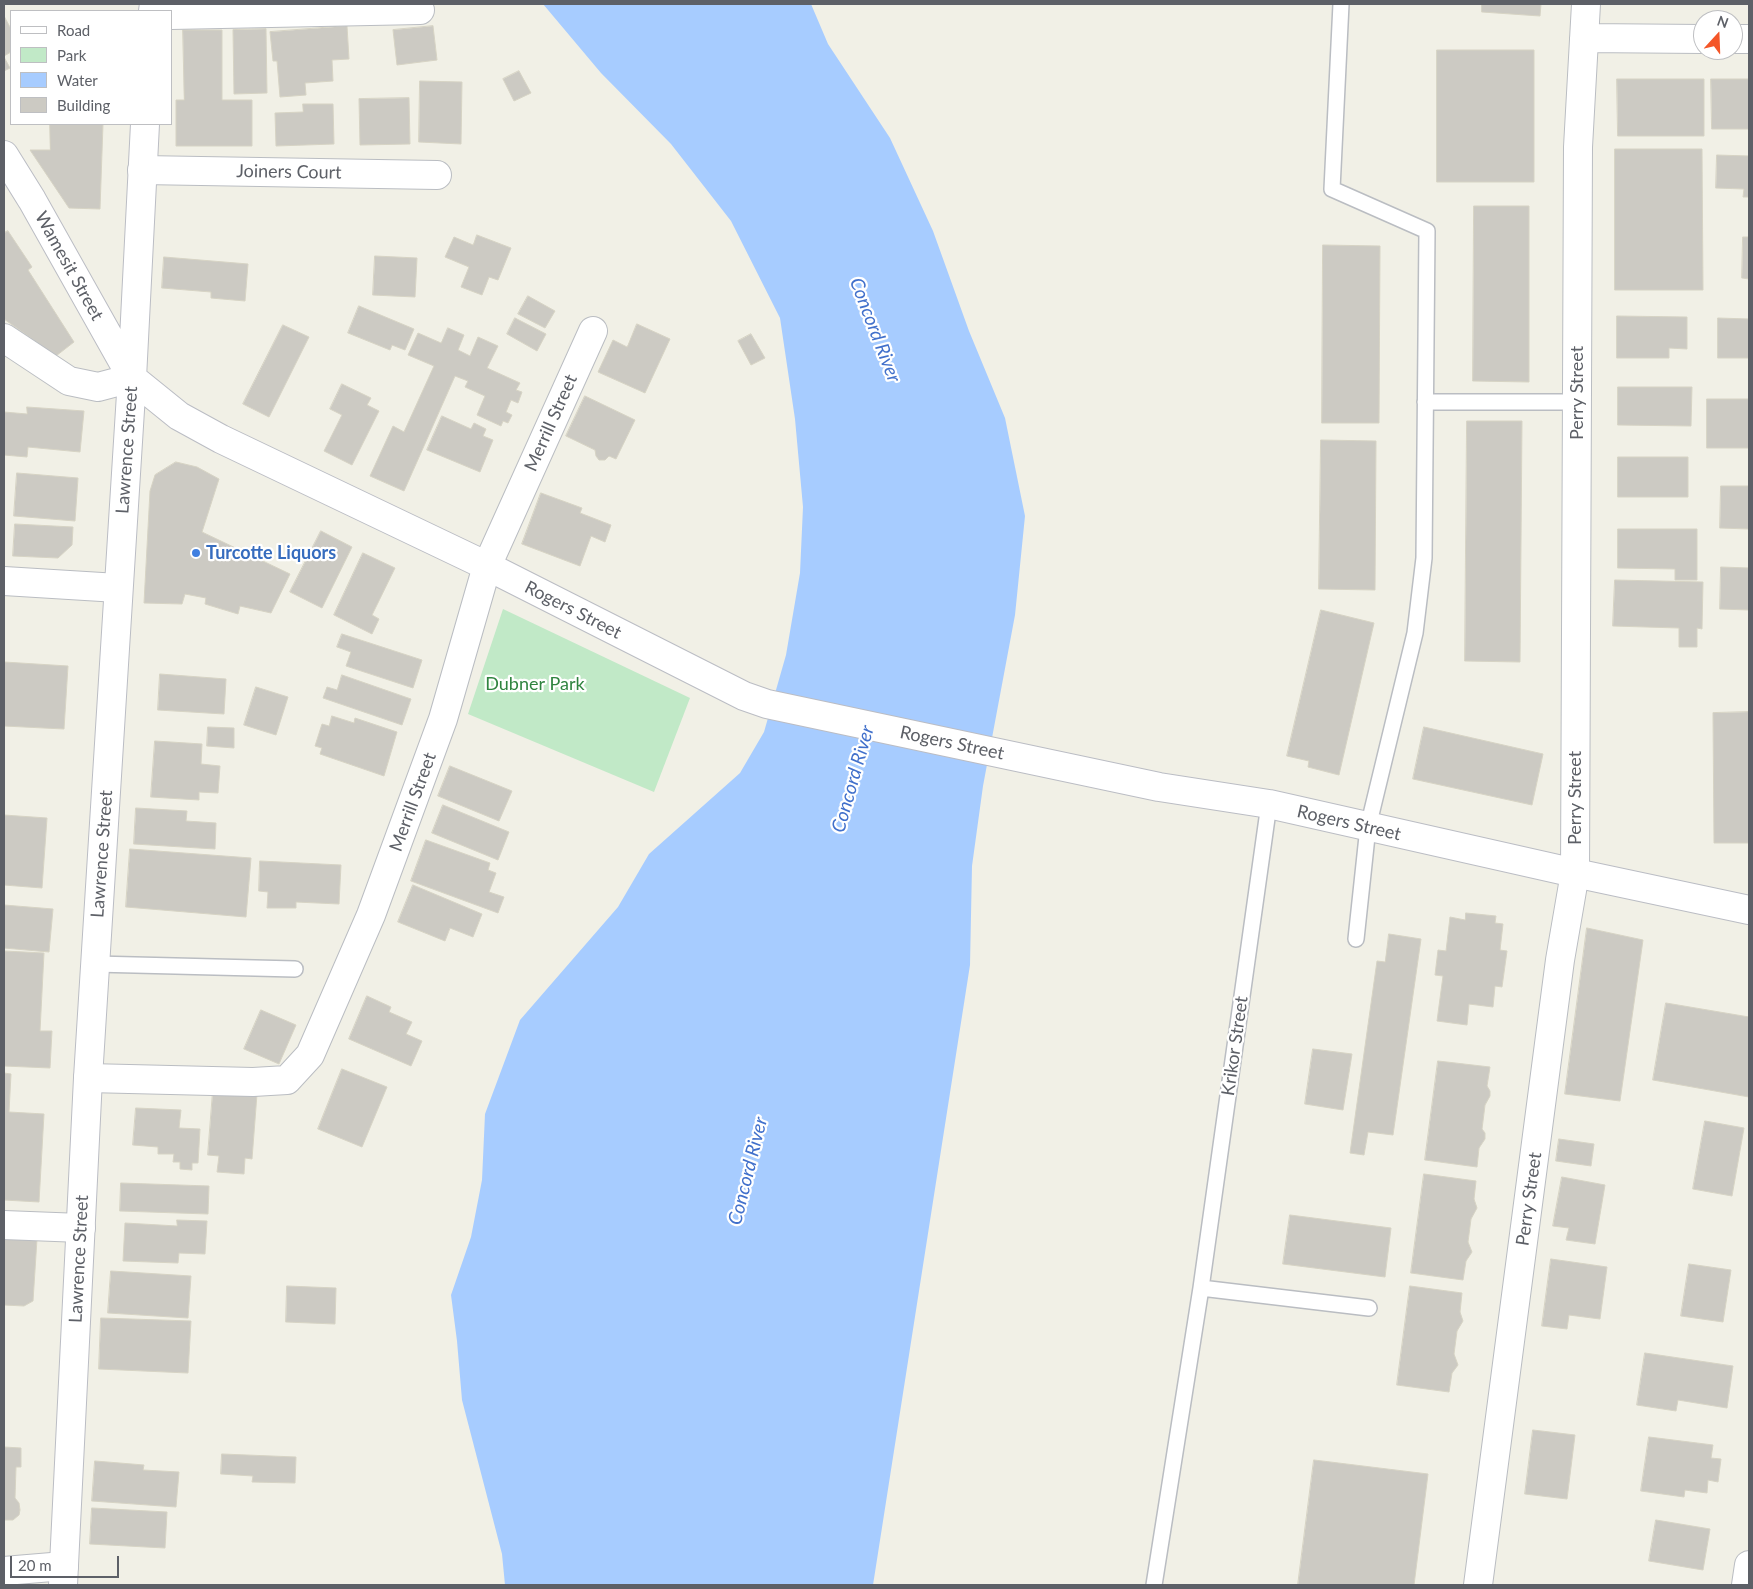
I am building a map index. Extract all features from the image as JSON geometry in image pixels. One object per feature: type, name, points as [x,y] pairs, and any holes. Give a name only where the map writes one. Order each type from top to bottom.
[{"type":"street","name":"Perry Street","points":[[1478,1585],[1559,969],[1575,874],[1578,147],[1586,4]]},
{"type":"street","points":[[172,15],[420,10]]},
{"type":"street","points":[[1584,38],[1693,39]]},
{"type":"street","name":"Lawrence Street","points":[[64,1576],[88,1078],[132,378],[145,125]]},
{"type":"street","name":"Wamesit Street","points":[[4,154],[132,378]]},
{"type":"street","name":"Joiners Court","points":[[142,170],[437,175]]},
{"type":"street","name":"Merrill Street","points":[[88,1078],[253,1082],[287,1080],[310,1055],[371,916],[444,719],[487,566],[593,330]]},
{"type":"street","points":[[4,338],[69,381],[98,386],[132,378]]},
{"type":"street","name":"Rogers Street","points":[[132,378],[179,416],[221,439],[487,566],[722,686],[767,704],[1159,787],[1269,804],[1575,874],[1749,910]]},
{"type":"street","points":[[4,581],[118,588]]},
{"type":"street","points":[[4,1225],[81,1228]]},
{"type":"street","points":[[1746,1585],[1749,1565]]},
{"type":"street","points":[[4,1571],[64,1576]]},
{"type":"lane","points":[[1341,4],[1332,189],[1426,231],[1424,558],[1415,633],[1368,827],[1356,939]]},
{"type":"lane","points":[[1426,402],[1577,402]]},
{"type":"lane","name":"Krikor Street","points":[[1154,1585],[1201,1288],[1269,804]]},
{"type":"lane","points":[[95,964],[295,969]]},
{"type":"lane","points":[[1201,1288],[1369,1308]]},
{"type":"green space","name":"Dubner Park","points":[[503,609],[690,698],[654,792],[468,714]]},
{"type":"water","name":"Concord River","points":[[543,4],[811,4],[828,44],[890,138],[933,231],[969,331],[1005,418],[1025,516],[1015,615],[983,786],[972,866],[970,965],[873,1585],[505,1585],[502,1554],[462,1400],[451,1295],[471,1237],[482,1180],[485,1114],[520,1020],[618,907],[649,854],[740,773],[764,732],[786,655],[800,573],[803,507],[795,419],[780,318],[731,221],[671,144],[601,73]]},
{"type":"building","points":[[1482,4],[1541,4],[1540,16],[1482,12]]},
{"type":"building","points":[[4,16],[10,27],[10,53],[4,56]]},
{"type":"building","points":[[347,26],[349,59],[332,60],[333,81],[305,83],[306,95],[280,97],[277,61],[273,61],[270,32]]},
{"type":"building","points":[[433,26],[437,60],[397,65],[393,30]]},
{"type":"building","points":[[266,29],[267,93],[234,94],[233,30]]},
{"type":"building","points":[[183,30],[222,30],[222,100],[252,100],[252,146],[176,146],[176,100],[184,100]]},
{"type":"building","points":[[1437,50],[1534,50],[1534,182],[1437,182]]},
{"type":"building","points":[[4,57],[10,68],[4,71]]},
{"type":"building","points":[[519,71],[531,93],[514,101],[503,79]]},
{"type":"building","points":[[1617,79],[1704,79],[1704,136],[1618,136]]},
{"type":"building","points":[[1711,79],[1749,79],[1749,129],[1712,129]]},
{"type":"building","points":[[420,81],[462,82],[461,144],[419,142]]},
{"type":"building","points":[[409,98],[410,144],[360,145],[359,99]]},
{"type":"building","points":[[303,104],[333,104],[334,144],[276,146],[275,113],[303,112]]},
{"type":"building","points":[[50,125],[103,125],[100,209],[69,208],[30,150],[50,150]]},
{"type":"building","points":[[1615,149],[1702,149],[1703,290],[1615,290]]},
{"type":"building","points":[[1717,155],[1749,156],[1749,197],[1743,197],[1744,189],[1716,188]]},
{"type":"building","points":[[1474,206],[1529,206],[1529,382],[1473,381]]},
{"type":"building","points":[[8,231],[32,267],[28,270],[74,342],[56,356],[4,319],[4,233]]},
{"type":"building","points":[[477,235],[511,248],[498,280],[489,277],[482,295],[461,287],[469,267],[445,257],[454,237],[473,245]]},
{"type":"building","points":[[1743,237],[1749,237],[1749,279],[1742,278]]},
{"type":"building","points":[[1323,245],[1380,246],[1379,423],[1322,423]]},
{"type":"building","points":[[375,256],[417,258],[415,297],[373,295]]},
{"type":"building","points":[[164,257],[248,264],[245,301],[211,298],[211,292],[162,288]]},
{"type":"building","points":[[528,296],[555,311],[545,328],[518,314]]},
{"type":"building","points":[[359,306],[414,329],[405,350],[392,345],[390,350],[348,333]]},
{"type":"building","points":[[1617,316],[1687,317],[1687,349],[1669,348],[1669,358],[1617,358]]},
{"type":"building","points":[[515,318],[546,334],[537,351],[507,334]]},
{"type":"building","points":[[1718,318],[1749,319],[1749,358],[1718,358]]},
{"type":"building","points":[[637,324],[670,339],[645,393],[598,372],[613,340],[627,347]]},
{"type":"building","points":[[283,325],[309,337],[269,417],[243,404]]},
{"type":"building","points":[[448,328],[464,335],[458,350],[470,356],[478,337],[498,346],[487,368],[520,383],[516,390],[522,392],[518,403],[511,400],[506,412],[512,415],[508,423],[503,421],[501,426],[477,415],[485,396],[465,387],[468,381],[455,376],[404,491],[370,476],[393,426],[404,432],[434,366],[408,355],[418,333],[441,343]]},
{"type":"building","points":[[751,334],[765,358],[751,365],[738,341]]},
{"type":"building","points":[[342,384],[371,398],[367,405],[379,411],[352,465],[324,451],[342,415],[330,409]]},
{"type":"building","points":[[1618,387],[1692,387],[1691,426],[1618,425]]},
{"type":"building","points":[[585,396],[635,420],[616,459],[609,456],[605,460],[599,460],[595,450],[566,436]]},
{"type":"building","points":[[1707,399],[1749,399],[1749,448],[1707,448]]},
{"type":"building","points":[[27,407],[84,411],[80,452],[28,447],[27,457],[4,455],[4,412],[27,414]]},
{"type":"building","points":[[442,416],[471,429],[474,423],[486,429],[483,436],[493,440],[480,472],[427,450]]},
{"type":"building","points":[[1467,421],[1522,421],[1520,662],[1465,661]]},
{"type":"building","points":[[1321,440],[1376,441],[1375,590],[1319,589]]},
{"type":"building","points":[[1618,457],[1688,457],[1688,497],[1618,497]]},
{"type":"building","name":"Turcotte Liquors","points":[[176,462],[197,467],[219,479],[202,532],[290,574],[271,613],[240,606],[238,614],[205,604],[206,598],[185,594],[182,604],[144,603],[150,491],[155,475]]},
{"type":"building","points":[[17,473],[78,478],[75,521],[14,516]]},
{"type":"building","points":[[1721,486],[1749,486],[1749,529],[1720,528]]},
{"type":"building","points":[[541,493],[582,508],[580,513],[611,525],[605,542],[591,536],[580,566],[522,544]]},
{"type":"building","points":[[15,524],[73,527],[72,545],[58,558],[13,556]]},
{"type":"building","points":[[1618,529],[1697,529],[1697,580],[1675,580],[1675,569],[1618,568]]},
{"type":"building","points":[[321,531],[352,547],[322,608],[290,592]]},
{"type":"building","points":[[363,553],[395,568],[372,615],[379,619],[372,634],[334,615]]},
{"type":"building","points":[[1721,567],[1749,568],[1749,610],[1720,609]]},
{"type":"building","points":[[1615,580],[1703,582],[1702,629],[1697,628],[1697,647],[1679,647],[1679,628],[1613,626]]},
{"type":"building","points":[[1321,610],[1374,623],[1339,775],[1308,767],[1309,761],[1287,756]]},
{"type":"building","points":[[342,634],[422,660],[413,688],[346,666],[351,652],[337,647]]},
{"type":"building","points":[[4,662],[68,666],[64,729],[4,726]]},
{"type":"building","points":[[160,674],[226,679],[224,714],[158,710]]},
{"type":"building","points":[[342,675],[411,699],[402,725],[323,698],[327,687],[337,690]]},
{"type":"building","points":[[256,687],[288,697],[276,735],[244,725]]},
{"type":"building","points":[[1749,712],[1749,843],[1714,843],[1713,713]]},
{"type":"building","points":[[332,716],[354,723],[355,718],[397,732],[384,776],[320,754],[322,748],[315,746],[322,724],[329,726]]},
{"type":"building","points":[[208,727],[234,728],[234,748],[207,746]]},
{"type":"building","points":[[1424,727],[1543,754],[1532,805],[1413,779]]},
{"type":"building","points":[[155,741],[202,744],[201,764],[220,766],[218,793],[199,792],[199,800],[151,797]]},
{"type":"building","points":[[450,766],[512,791],[499,821],[438,796]]},
{"type":"building","points":[[443,805],[509,832],[498,860],[432,833]]},
{"type":"building","points":[[136,808],[187,811],[186,821],[216,823],[215,849],[134,844]]},
{"type":"building","points":[[4,815],[47,818],[42,888],[4,885]]},
{"type":"building","points":[[426,840],[490,863],[488,870],[496,873],[489,892],[504,897],[498,913],[411,881]]},
{"type":"building","points":[[130,849],[251,858],[246,917],[126,907]]},
{"type":"building","points":[[260,861],[341,865],[339,904],[296,902],[296,908],[267,908],[268,892],[259,891]]},
{"type":"building","points":[[413,885],[482,914],[473,937],[450,928],[445,941],[398,922]]},
{"type":"building","points":[[4,905],[53,909],[49,952],[4,948]]},
{"type":"building","points":[[1466,913],[1496,916],[1495,923],[1503,924],[1500,950],[1507,951],[1502,987],[1495,986],[1493,1007],[1469,1004],[1467,1025],[1437,1021],[1443,976],[1435,975],[1438,950],[1446,951],[1450,917],[1465,920]]},
{"type":"building","points":[[1587,928],[1643,940],[1620,1101],[1565,1094]]},
{"type":"building","points":[[1389,934],[1421,939],[1393,1135],[1368,1132],[1364,1155],[1350,1153],[1377,961],[1385,962]]},
{"type":"building","points":[[4,951],[44,953],[40,1031],[52,1031],[50,1068],[4,1066]]},
{"type":"building","points":[[367,996],[391,1007],[389,1012],[412,1022],[406,1034],[422,1041],[411,1066],[349,1039]]},
{"type":"building","points":[[1666,1003],[1749,1017],[1749,1097],[1653,1080]]},
{"type":"building","points":[[261,1010],[296,1025],[279,1064],[244,1049]]},
{"type":"building","points":[[1313,1049],[1352,1054],[1343,1110],[1305,1104]]},
{"type":"building","points":[[1438,1061],[1490,1067],[1487,1086],[1490,1096],[1485,1105],[1482,1129],[1485,1133],[1485,1139],[1479,1148],[1477,1167],[1425,1160]]},
{"type":"building","points":[[342,1069],[387,1087],[362,1147],[318,1129]]},
{"type":"building","points":[[4,1073],[11,1074],[9,1112],[44,1114],[39,1202],[4,1200]]},
{"type":"building","points":[[213,1091],[257,1094],[252,1159],[245,1158],[244,1174],[217,1172],[219,1156],[208,1155]]},
{"type":"building","points":[[136,1108],[181,1110],[179,1128],[200,1129],[198,1163],[192,1163],[192,1170],[180,1169],[180,1162],[173,1162],[174,1154],[158,1154],[158,1147],[133,1145]]},
{"type":"building","points":[[1705,1121],[1744,1128],[1732,1196],[1693,1189]]},
{"type":"building","points":[[1559,1139],[1594,1144],[1591,1166],[1556,1161]]},
{"type":"building","points":[[1424,1174],[1476,1181],[1474,1199],[1477,1208],[1471,1219],[1468,1242],[1472,1252],[1466,1261],[1463,1280],[1411,1273]]},
{"type":"building","points":[[1562,1177],[1605,1185],[1595,1244],[1566,1240],[1569,1228],[1553,1226]]},
{"type":"building","points":[[121,1183],[209,1186],[208,1214],[120,1211]]},
{"type":"building","points":[[1290,1215],[1391,1228],[1385,1277],[1283,1264]]},
{"type":"building","points":[[177,1220],[207,1221],[205,1254],[179,1253],[178,1263],[123,1261],[125,1223],[177,1226]]},
{"type":"building","points":[[4,1237],[37,1239],[33,1301],[24,1306],[4,1305]]},
{"type":"building","points":[[1551,1259],[1607,1267],[1600,1319],[1569,1315],[1567,1329],[1542,1326]]},
{"type":"building","points":[[1689,1264],[1731,1270],[1723,1322],[1681,1316]]},
{"type":"building","points":[[111,1271],[191,1276],[188,1318],[108,1313]]},
{"type":"building","points":[[287,1286],[336,1288],[335,1324],[286,1322]]},
{"type":"building","points":[[1410,1286],[1462,1293],[1460,1312],[1463,1321],[1457,1331],[1454,1354],[1458,1365],[1452,1373],[1449,1392],[1397,1385]]},
{"type":"building","points":[[101,1318],[191,1321],[188,1373],[99,1369]]},
{"type":"building","points":[[1645,1353],[1733,1366],[1727,1408],[1678,1400],[1676,1411],[1637,1405]]},
{"type":"building","points":[[1533,1430],[1575,1435],[1567,1499],[1525,1494]]},
{"type":"building","points":[[1649,1437],[1713,1445],[1711,1458],[1721,1459],[1718,1482],[1708,1480],[1707,1493],[1685,1490],[1684,1497],[1641,1491]]},
{"type":"building","points":[[4,1447],[21,1448],[21,1467],[16,1467],[15,1498],[19,1503],[20,1510],[19,1515],[13,1520],[4,1520]]},
{"type":"building","points":[[222,1454],[296,1457],[295,1483],[252,1482],[253,1476],[221,1474]]},
{"type":"building","points":[[1314,1460],[1428,1474],[1414,1585],[1298,1585]]},
{"type":"building","points":[[95,1461],[144,1465],[143,1470],[179,1472],[176,1507],[92,1501]]},
{"type":"building","points":[[92,1508],[167,1512],[165,1548],[90,1544]]},
{"type":"building","points":[[1656,1520],[1710,1529],[1703,1570],[1649,1561]]},
{"type":"place","name":"Turcotte Liquors","points":[[196,553]]}]
